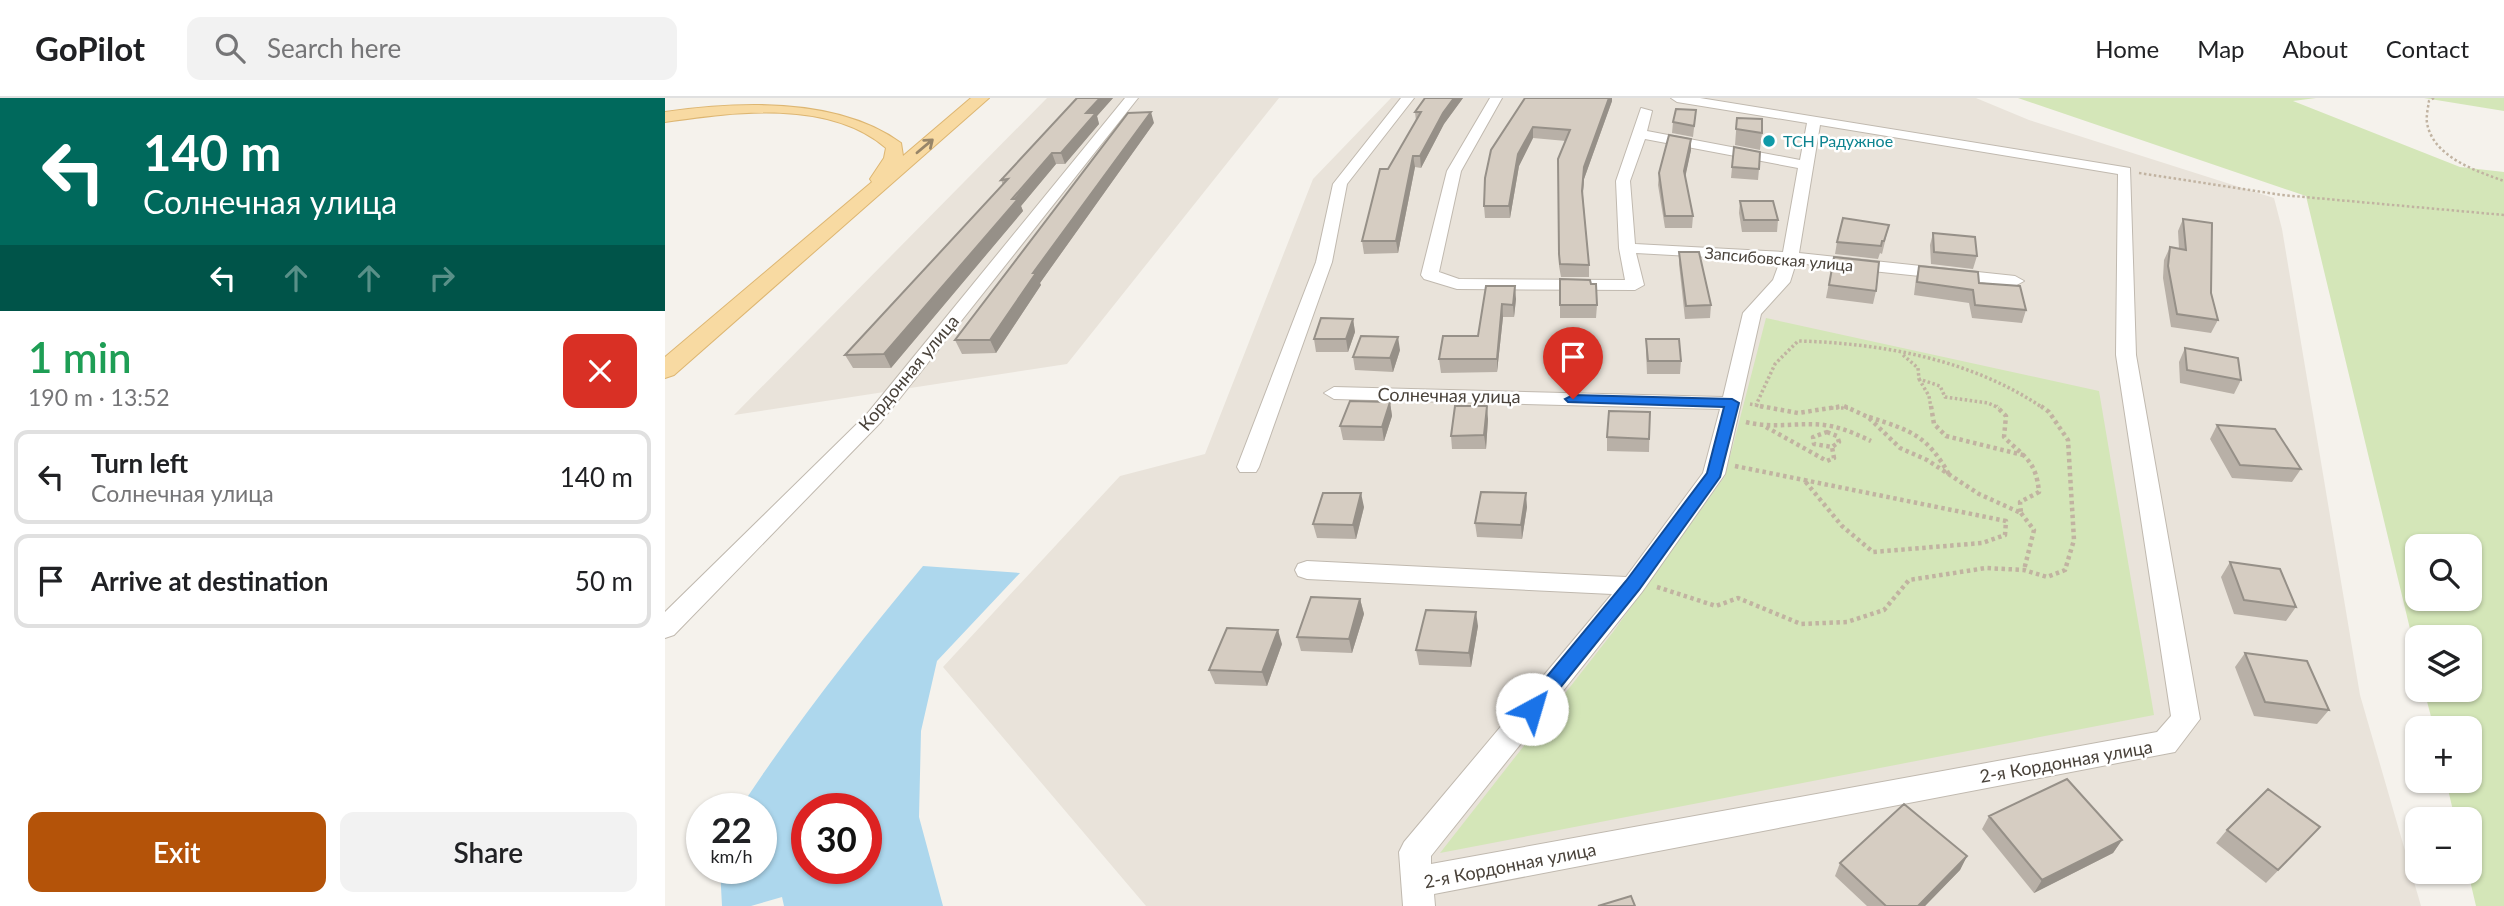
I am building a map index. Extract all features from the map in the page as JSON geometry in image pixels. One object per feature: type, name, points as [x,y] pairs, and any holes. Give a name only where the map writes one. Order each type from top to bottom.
[{"type":"main road","points":[[665,103],[674,98]]},
{"type":"main road","points":[[665,103],[683,98]]},
{"type":"main road","points":[[665,370],[981,98]]},
{"type":"main road","points":[[665,117],[799,107],[858,117],[886,134],[895,147],[887,170],[873,190]]},
{"type":"street","name":"Кордонная улица","points":[[665,628],[874,418],[1132,98]]},
{"type":"street","points":[[1248,467],[1324,262],[1341,184],[1408,98]]},
{"type":"street","points":[[1496,98],[1454,171],[1430,275],[1437,280],[1457,284],[1635,285],[1627,248],[1623,181],[1646,111]]},
{"type":"street","points":[[1677,98],[2125,171]]},
{"type":"street","points":[[1417,894],[1415,852],[1637,580],[1714,474],[1752,313],[1757,304],[1781,282],[1790,257],[1815,121]]},
{"type":"street","points":[[1640,134],[1808,166]]},
{"type":"street","name":"2-я Кордонная улица","points":[[1417,894],[2165,743],[2186,719],[2126,355],[2125,171]]},
{"type":"street","name":"Запсибовская улица","points":[[1627,248],[1790,257],[2015,281]]},
{"type":"street","name":"Солнечная улица","points":[[1333,393],[1730,412]]},
{"type":"street","points":[[1307,570],[1637,580]]},
{"type":"path","points":[[2434,98],[2429,101],[2427,124],[2440,146],[2475,171],[2504,181]]},
{"type":"path","points":[[2125,171],[2282,195],[2504,215]]},
{"type":"path","points":[[1637,580],[1662,591],[1716,606],[1738,598],[1801,624],[1847,622],[1884,610],[1909,580],[1935,573],[1986,568],[2024,570],[2047,577],[2065,570],[2074,539],[2068,435],[2050,412],[2015,390],[1965,369],[1899,353],[1819,341],[1798,341],[1775,364],[1756,405]]},
{"type":"path","points":[[1899,353],[1918,368],[1919,379],[1929,396],[1934,424],[1946,436],[2028,457]]},
{"type":"path","points":[[1919,379],[1940,386],[1945,397],[1993,404],[2003,409],[2006,416],[2001,430],[2004,440],[2028,457],[2038,475],[2039,492],[2020,502],[2021,513]]},
{"type":"path","points":[[1730,412],[1756,405],[1774,411],[1798,413],[1844,406],[1916,430],[1933,444],[1951,478]]},
{"type":"path","points":[[1730,412],[1791,437],[1828,461],[1834,458],[1832,447]]},
{"type":"path","points":[[1868,416],[1901,448],[1927,460],[1951,478],[2021,513],[2034,530],[2024,570]]},
{"type":"path","points":[[1766,427],[1823,425],[1850,431],[1871,441]]},
{"type":"path","points":[[1802,445],[1832,447],[1839,442],[1837,436],[1827,432],[1813,437],[1814,444]]},
{"type":"path","points":[[1717,463],[1804,480],[2006,521],[2005,535],[1982,543],[1873,552],[1842,526],[1804,480]]},
{"type":"shaded area","points":[[1047,98],[1279,98],[1067,364],[734,415]]},
{"type":"shaded area","points":[[1391,98],[1976,98],[2029,120],[2274,198],[2282,229],[2360,695],[2405,851],[2405,884],[2415,884],[2421,906],[1146,906],[943,667],[1120,476],[1205,454],[1313,179]]},
{"type":"green space","points":[[2018,98],[2316,98],[2293,101],[2460,167],[2504,172],[2504,906],[2476,906],[2471,884],[2482,884],[2482,807],[2452,807],[2449,793],[2482,793],[2482,716],[2431,716],[2427,702],[2482,702],[2482,625],[2409,625],[2406,611],[2482,611],[2482,534],[2405,534],[2405,608],[2306,196]]},
{"type":"green space","points":[[2424,98],[2504,98],[2504,111]]},
{"type":"green space","points":[[1766,318],[2099,391],[2154,715],[1440,853],[1613,632],[1725,476]]},
{"type":"water","points":[[923,566],[1020,573],[937,661],[921,731],[919,817],[943,906],[784,906],[782,897],[751,906],[722,906],[721,884],[777,884],[777,793],[750,793],[851,654]]},
{"type":"building","points":[[1077,98],[1100,98],[1086,113],[1096,113],[1061,153],[1052,153],[1012,199],[1018,199],[884,354],[845,355],[1008,179],[1001,180]]},
{"type":"building","points":[[1425,98],[1454,98],[1420,156],[1413,156],[1396,241],[1362,241],[1380,169],[1388,169],[1421,112],[1415,112]]},
{"type":"building","points":[[1525,98],[1609,98],[1584,167],[1582,191],[1589,265],[1560,264],[1558,159],[1570,130],[1533,127],[1518,154],[1509,206],[1484,206],[1485,178],[1491,150]]},
{"type":"building","points":[[1676,109],[1696,110],[1694,126],[1673,122]]},
{"type":"building","points":[[1151,112],[1033,273],[1036,273],[990,340],[955,340],[1128,113]]},
{"type":"building","points":[[1737,118],[1762,119],[1762,133],[1736,129]]},
{"type":"building","points":[[1669,135],[1691,139],[1684,171],[1693,216],[1665,216],[1659,173]]},
{"type":"building","points":[[1734,147],[1760,152],[1759,169],[1732,167]]},
{"type":"building","points":[[1740,201],[1773,201],[1778,220],[1744,220]]},
{"type":"building","points":[[1843,218],[1889,225],[1881,246],[1837,242]]},
{"type":"building","points":[[2183,219],[2212,223],[2211,293],[2218,320],[2177,314],[2168,266],[2170,247],[2186,250]]},
{"type":"building","points":[[1933,233],[1975,237],[1977,256],[1934,252]]},
{"type":"building","points":[[1679,252],[1699,252],[1711,305],[1686,306]]},
{"type":"building","points":[[1834,257],[1879,262],[1876,291],[1829,285]]},
{"type":"building","points":[[1919,266],[1978,272],[1979,283],[2020,286],[2026,310],[1975,305],[1973,290],[1917,282]]},
{"type":"building","points":[[1560,279],[1590,280],[1591,284],[1596,284],[1597,305],[1560,305]]},
{"type":"building","points":[[1486,286],[1515,286],[1513,305],[1502,304],[1497,359],[1439,359],[1443,336],[1478,336]]},
{"type":"building","points":[[1321,318],[1353,319],[1346,339],[1314,339]]},
{"type":"building","points":[[1361,336],[1398,337],[1390,358],[1353,357]]},
{"type":"building","points":[[1646,339],[1679,339],[1681,361],[1648,361]]},
{"type":"building","points":[[2185,348],[2238,358],[2241,380],[2187,370]]},
{"type":"building","points":[[1350,401],[1390,402],[1382,427],[1340,426]]},
{"type":"building","points":[[1455,406],[1487,406],[1484,435],[1451,436]]},
{"type":"building","points":[[1609,411],[1650,412],[1649,439],[1607,437]]},
{"type":"building","points":[[2217,425],[2275,429],[2301,469],[2240,465]]},
{"type":"building","points":[[1481,492],[1526,493],[1521,525],[1475,523]]},
{"type":"building","points":[[1323,493],[1361,493],[1353,525],[1313,524]]},
{"type":"building","points":[[2230,562],[2280,569],[2296,607],[2244,600]]},
{"type":"building","points":[[1311,597],[1360,599],[1349,639],[1297,637]]},
{"type":"building","points":[[1426,610],[1476,612],[1469,653],[1416,650]]},
{"type":"building","points":[[1227,628],[1278,630],[1262,672],[1209,670]]},
{"type":"building","points":[[2245,653],[2307,661],[2329,710],[2265,702]]},
{"type":"building","points":[[2067,779],[2122,840],[2042,880],[1989,816]]},
{"type":"building","points":[[2268,789],[2320,827],[2278,870],[2227,830]]},
{"type":"building","points":[[1904,804],[1967,856],[1918,906],[1886,906],[1840,863]]},
{"type":"building","points":[[1631,896],[1635,906],[1598,906]]},
{"type":"place","name":"ТСН Радужное","points":[[1769,141]]},
{"type":"route","points":[[1532,709],[1633,586],[1714,474],[1732,403],[1573,399]]}]
